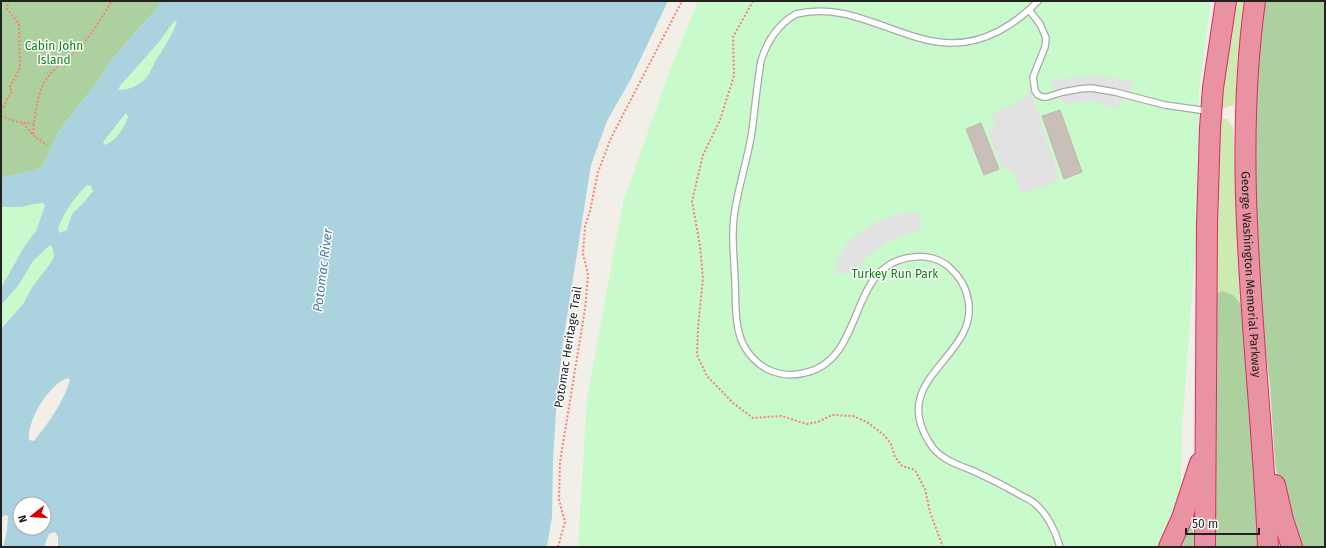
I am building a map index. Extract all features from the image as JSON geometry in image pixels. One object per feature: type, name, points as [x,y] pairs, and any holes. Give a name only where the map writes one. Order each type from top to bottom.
[{"type":"highway","points":[[1205,547],[1207,225],[1211,111],[1226,1]]},
{"type":"highway","name":"George Washington Memorial Parkway","points":[[1255,1],[1245,112],[1245,191],[1266,483],[1268,547]]},
{"type":"highway","points":[[1260,412],[1279,505],[1292,547]]},
{"type":"highway","points":[[1169,547],[1182,518],[1206,444]]},
{"type":"lane","points":[[885,20],[922,37],[939,42],[969,42],[998,32],[1017,20],[1038,1]]},
{"type":"lane","points":[[821,5],[799,12],[783,23],[770,38],[764,50],[761,61],[752,130],[734,221],[733,243],[737,317],[740,336],[744,346],[758,363],[779,373],[796,375],[814,371],[829,363],[835,356],[857,314],[869,285],[876,275],[885,267],[894,261],[917,256],[929,257],[942,261],[957,275],[964,285],[968,296],[969,318],[962,338],[929,377],[922,389],[918,410],[919,419],[925,436],[930,444],[944,458],[990,478],[1035,503],[1051,524],[1060,547]]},
{"type":"lane","points":[[1029,10],[1040,24],[1046,38],[1045,47],[1033,77],[1035,91],[1038,95],[1047,97],[1080,88],[1091,88],[1115,92],[1165,105],[1211,111]]},
{"type":"path","points":[[1,111],[12,91],[9,88],[20,68],[19,24],[7,9],[8,1]]},
{"type":"path","points":[[33,135],[36,106],[42,87],[52,72],[81,46],[112,1]]},
{"type":"path","name":"Potomac Heritage Trail","points":[[558,547],[565,522],[559,500],[560,462],[585,309],[588,275],[584,253],[585,226],[590,211],[598,172],[611,138],[682,1]]},
{"type":"path","points":[[753,1],[733,37],[734,76],[720,120],[703,155],[692,201],[700,246],[703,278],[697,354],[707,376],[734,403],[753,418],[781,416],[807,424],[818,422],[832,415],[853,416],[867,422],[878,430],[884,435],[890,444],[902,466],[915,470],[925,489],[930,512],[942,547]]},
{"type":"path","points":[[1,116],[11,121],[34,124]]},
{"type":"path","points":[[23,123],[33,135],[47,145]]},
{"type":"green space","name":"Cabin John Island","points":[[1,1],[164,1],[109,63],[97,83],[57,134],[43,166],[32,171],[1,178]]},
{"type":"green space","name":"Turkey Run Park","points":[[698,1],[1211,1],[1199,92],[1199,206],[1182,428],[1180,547],[578,547],[587,399],[623,202],[672,64]]},
{"type":"green space","points":[[1231,1],[1250,1],[1238,93],[1234,105],[1223,108],[1219,106]]},
{"type":"green space","points":[[1261,1],[1325,1],[1325,547],[1298,547],[1284,509],[1275,463],[1270,386],[1260,305],[1253,187],[1258,24]]},
{"type":"green space","points":[[174,21],[177,21],[173,32],[150,72],[143,81],[129,88],[118,90],[159,42]]},
{"type":"green space","points":[[126,113],[126,123],[122,132],[105,145],[103,142]]},
{"type":"green space","points":[[1218,117],[1227,119],[1233,127],[1235,168],[1241,212],[1248,322],[1214,295]]},
{"type":"green space","points":[[87,185],[91,185],[93,190],[72,214],[67,230],[60,234],[58,229],[66,211]]},
{"type":"green space","points":[[43,203],[45,206],[36,231],[24,247],[1,288],[1,207],[22,207]]},
{"type":"green space","points":[[50,245],[53,249],[54,257],[50,264],[33,286],[23,304],[1,329],[1,305],[18,286],[33,261]]},
{"type":"green space","points":[[1222,291],[1233,295],[1243,307],[1262,547],[1211,547],[1214,295]]},
{"type":"green space","points":[[1189,521],[1195,537],[1195,547],[1176,547]]},
{"type":"shaded area","points":[[1096,75],[1135,82],[1117,109],[1094,101],[1064,104],[1049,81]]},
{"type":"shaded area","points":[[1030,89],[1059,177],[1058,182],[1021,193],[1014,173],[1002,167],[988,131],[994,125],[992,115],[1023,99]]},
{"type":"shaded area","points":[[919,212],[921,231],[903,235],[884,244],[870,254],[853,273],[836,274],[837,259],[850,240],[873,223],[899,214]]},
{"type":"water","name":"Potomac River","points":[[164,1],[668,1],[631,79],[607,121],[591,165],[563,342],[557,396],[553,460],[552,517],[547,547],[58,547],[58,537],[55,532],[52,533],[52,496],[12,496],[12,536],[48,536],[44,547],[3,547],[7,531],[8,516],[5,515],[1,518],[1,329],[23,304],[33,286],[54,257],[53,249],[50,245],[33,261],[18,286],[1,305],[1,288],[24,247],[36,231],[45,206],[43,203],[22,207],[1,207],[1,178],[31,171],[43,166],[57,134],[97,83],[109,63]],"holes":[[[174,21],[177,21],[170,37],[150,72],[143,81],[133,87],[118,90],[159,42]],[[126,113],[128,117],[119,134],[105,145],[103,142]],[[87,185],[91,186],[93,191],[72,214],[67,230],[60,233],[58,229],[63,217],[74,200]],[[68,378],[70,380],[64,397],[34,441],[29,440],[29,432],[35,413],[47,395],[61,382]]]},
{"type":"building","points":[[1060,110],[1082,172],[1064,179],[1042,116]]},
{"type":"building","points":[[981,123],[999,169],[984,175],[966,129]]}]
